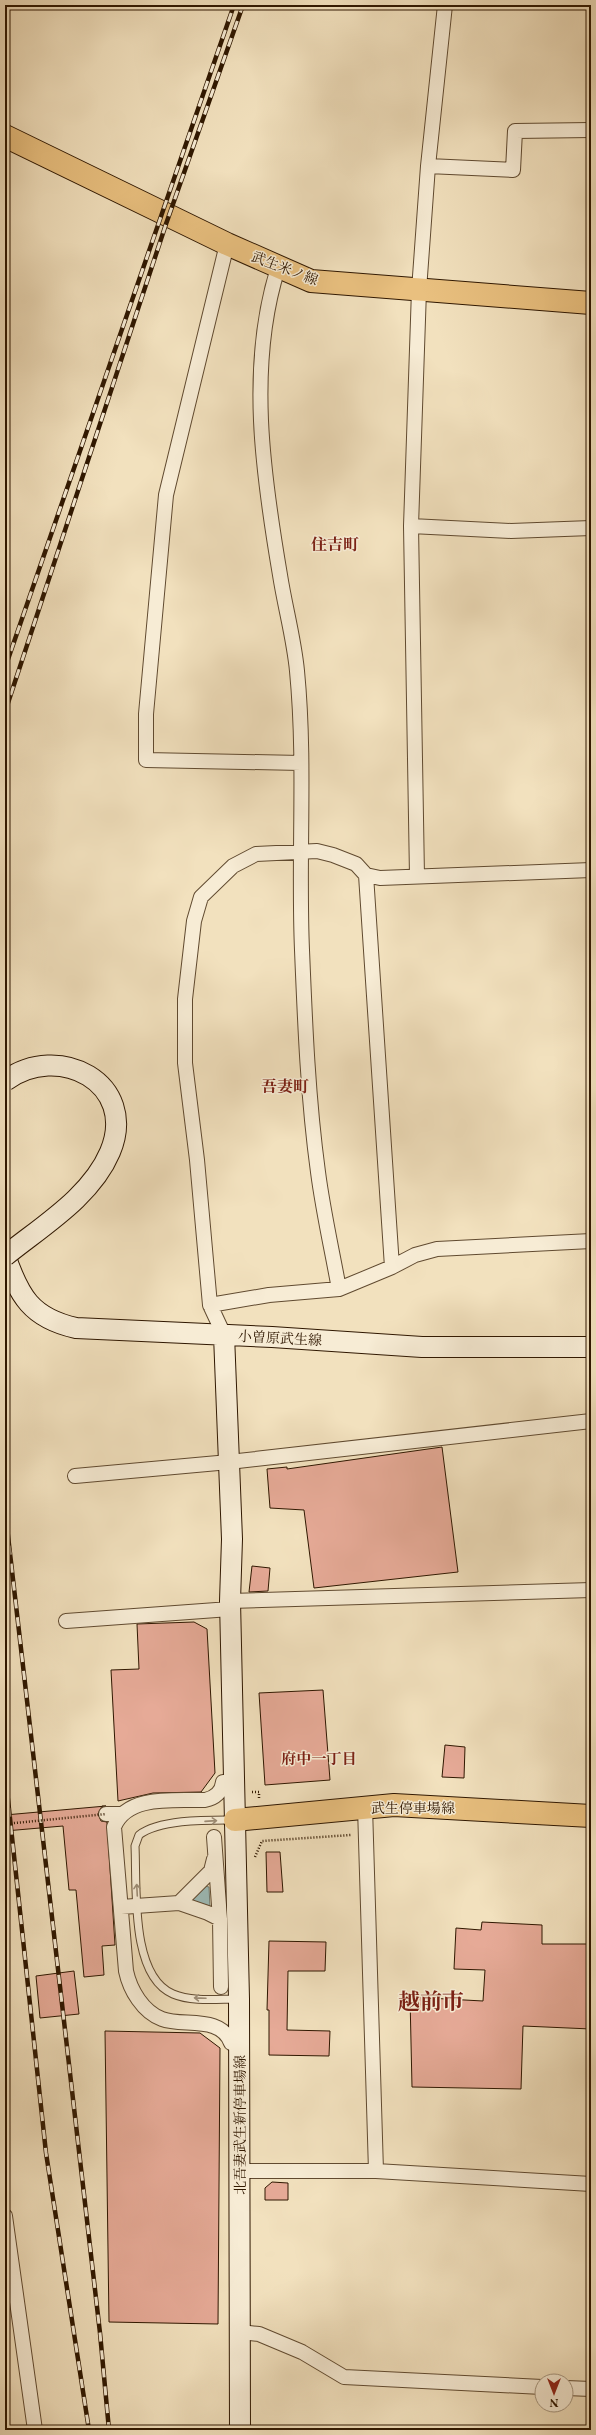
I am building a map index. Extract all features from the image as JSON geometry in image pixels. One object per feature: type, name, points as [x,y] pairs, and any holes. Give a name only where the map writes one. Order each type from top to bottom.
[{"type":"main road","name":"武生米ノ線","points":[[5,135],[278,268],[315,282],[591,303]]},
{"type":"main road","name":"小曽原武生線","points":[[5,1081],[26,1069],[38,1065],[66,1066],[91,1077],[105,1090],[112,1105],[116,1124],[115,1137],[104,1165],[87,1189],[5,1256],[21,1295],[37,1312],[58,1324],[93,1330],[224,1335],[422,1347],[591,1347]]},
{"type":"main road","name":"北吾妻武生新停車場線","points":[[224,1335],[232,1539],[230,1605],[239,1999],[240,2430]]},
{"type":"main road","name":"武生停車場線","points":[[235,1820],[365,1807],[424,1805],[591,1816]]},
{"type":"street","points":[[417,876],[411,526],[419,290],[428,166],[445,5]]},
{"type":"street","points":[[428,166],[513,170],[515,131],[591,130]]},
{"type":"street","points":[[228,244],[166,495],[146,714],[146,760],[301,763]]},
{"type":"street","points":[[278,268],[268,300],[262,350],[262,445],[280,574],[297,670],[301,763],[300,852],[302,950],[309,1074],[318,1171],[339,1289]]},
{"type":"street","points":[[411,526],[511,531],[591,528]]},
{"type":"street","points":[[224,1335],[210,1306],[197,1160],[185,1063],[185,999],[194,921],[201,897],[233,866],[256,854],[317,851],[333,855],[356,864],[366,875],[380,878],[591,870]]},
{"type":"street","points":[[366,875],[392,1267]]},
{"type":"street","points":[[210,1306],[269,1295],[339,1289],[392,1267],[415,1255],[437,1249],[591,1241]]},
{"type":"street","points":[[75,1476],[229,1462],[591,1421]]},
{"type":"street","points":[[66,1621],[230,1605],[591,1590]]},
{"type":"street","points":[[223,1782],[222,1788],[212,1798],[137,1804],[122,1814],[114,1827],[126,1971],[129,1984],[139,2000],[162,2019],[209,2024],[225,2032],[231,2043]]},
{"type":"street","points":[[365,1807],[376,2171]]},
{"type":"street","points":[[106,1814],[122,1814]]},
{"type":"street","points":[[214,1837],[214,1858],[220,1919],[222,1987]]},
{"type":"street","points":[[179,1903],[211,1871],[214,1858]]},
{"type":"street","points":[[121,1907],[179,1903],[208,1913],[220,1919]]},
{"type":"street","points":[[240,2171],[376,2171],[591,2184]]},
{"type":"street","points":[[5,2216],[35,2430]]},
{"type":"street","points":[[240,2332],[259,2334],[302,2352],[344,2377],[534,2387]]},
{"type":"street","points":[[574,2388],[591,2389]]},
{"type":"lane","points":[[235,1820],[170,1824],[148,1830],[139,1835],[135,1846],[138,1906],[144,1959],[157,1984],[178,1996],[239,1999]]},
{"type":"path","points":[[5,1824],[106,1814]]},
{"type":"path","points":[[251,1857],[255,1857],[262,1841],[358,1834]]},
{"type":"water","points":[[205,1886],[209,1887],[210,1907],[195,1905],[187,1897]]},
{"type":"building","points":[[442,1447],[458,1572],[314,1588],[304,1510],[270,1508],[267,1469],[287,1467],[287,1469]]},
{"type":"building","points":[[252,1566],[270,1568],[268,1591],[249,1592]]},
{"type":"building","points":[[194,1622],[207,1629],[215,1773],[201,1792],[153,1793],[118,1801],[111,1670],[139,1669],[137,1624]]},
{"type":"building","points":[[323,1690],[330,1780],[265,1785],[259,1693]]},
{"type":"building","points":[[445,1745],[465,1747],[464,1778],[442,1777]]},
{"type":"building","points":[[102,1806],[98,1814],[101,1821],[107,1822],[115,1945],[102,1946],[104,1975],[84,1977],[76,1890],[69,1890],[63,1826],[5,1831],[5,1815]]},
{"type":"building","points":[[266,1852],[280,1852],[283,1892],[267,1892]]},
{"type":"building","points":[[482,1922],[542,1925],[542,1944],[591,1944],[591,2029],[523,2026],[521,2089],[412,2087],[410,1997],[483,2001],[485,1970],[454,1969],[456,1928],[481,1930]]},
{"type":"building","points":[[269,1941],[326,1942],[325,1971],[288,1971],[287,2030],[330,2031],[329,2056],[269,2055],[269,2010],[267,2010]]},
{"type":"building","points":[[74,1971],[79,2014],[40,2018],[36,1976]]},
{"type":"building","points":[[105,2031],[200,2033],[220,2048],[218,2324],[109,2322]]},
{"type":"building","points":[[272,2182],[288,2183],[288,2200],[265,2200],[265,2188]]},
{"type":"railway","points":[[5,668],[234,5]]},
{"type":"railway","points":[[5,712],[166,224],[243,5]]},
{"type":"railway","points":[[5,1510],[100,2333],[109,2430]]},
{"type":"railway","points":[[5,1772],[46,2153],[89,2430]]},
{"type":"district","name":"住吉町","points":[[335,544]]},
{"type":"district","name":"吾妻町","points":[[285,1086]]},
{"type":"district","name":"府中一丁目","points":[[319,1759]]},
{"type":"district","name":"越前市","points":[[431,2001]]}]
